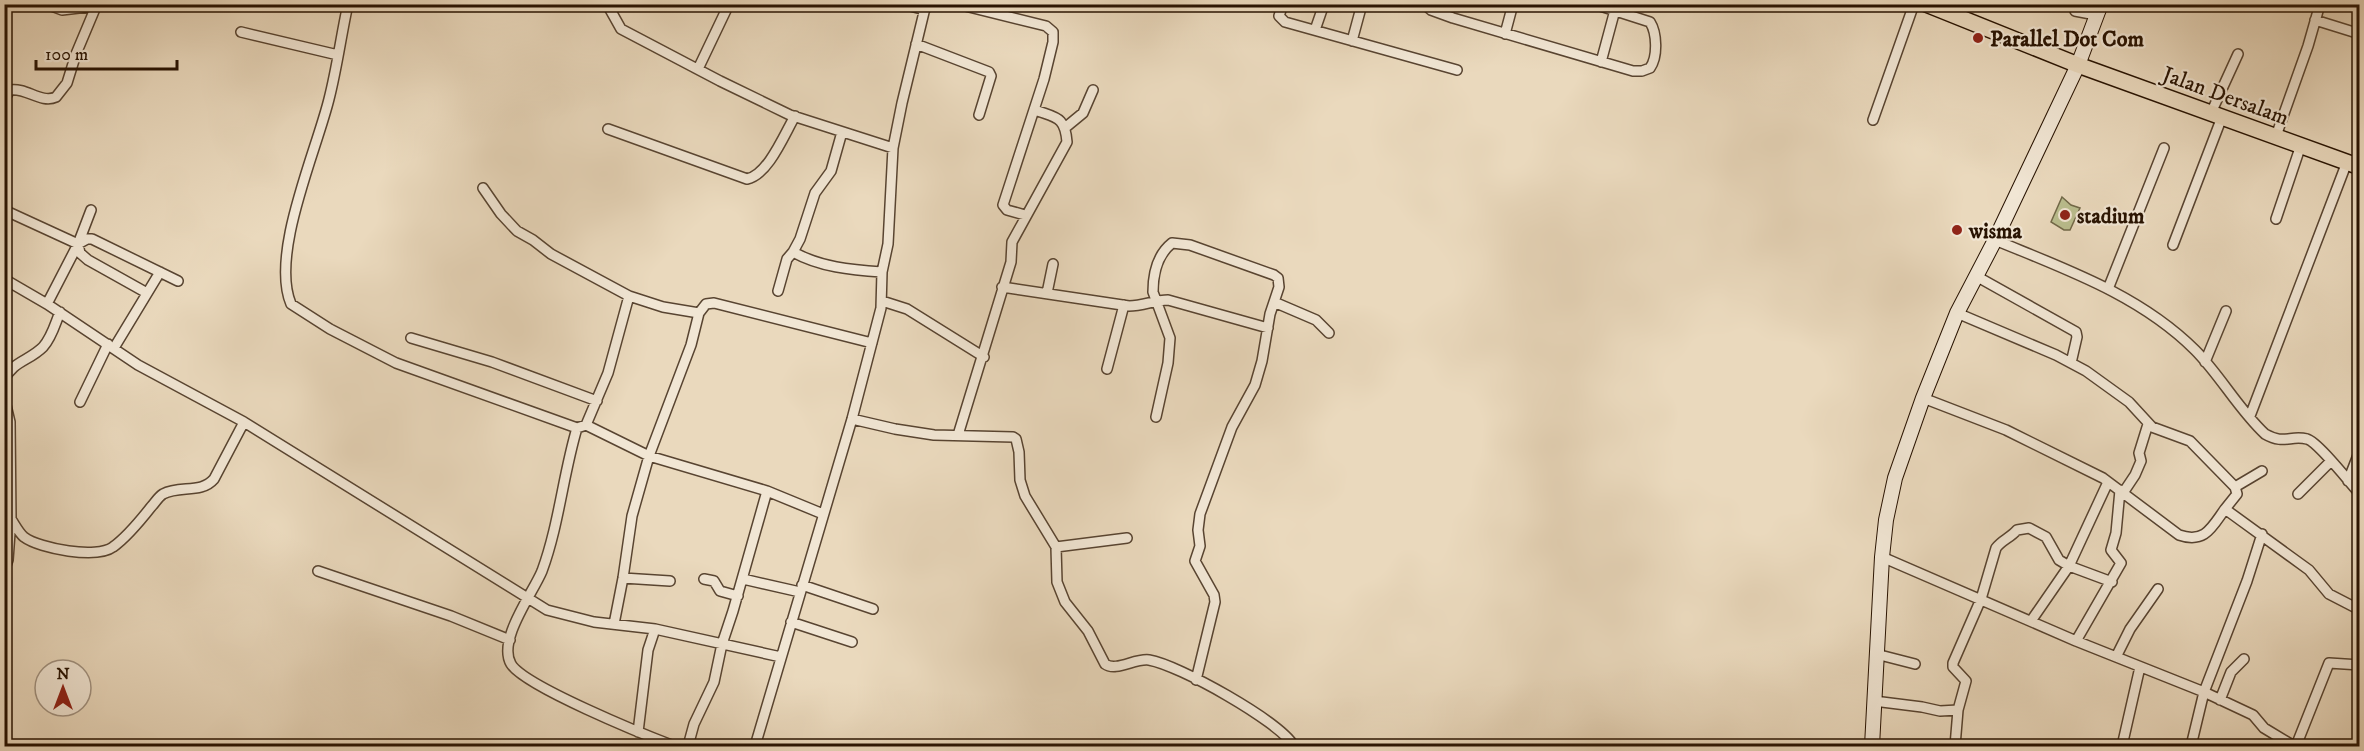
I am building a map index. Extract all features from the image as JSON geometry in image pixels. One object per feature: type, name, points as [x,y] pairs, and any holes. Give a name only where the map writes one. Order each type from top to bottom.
[{"type":"main road","name":"Jalan Dersalam","points":[[1932,6],[2078,65],[2353,164]]},
{"type":"main road","points":[[1872,747],[1882,556],[1886,520],[1895,478],[1923,398],[1957,314],[1995,240],[2078,65],[2099,10]]},
{"type":"street","points":[[4,100],[10,90],[17,89],[45,99],[56,97],[68,83],[76,54],[97,5],[63,9],[45,4]]},
{"type":"street","points":[[348,4],[329,98],[298,198],[289,241],[285,285],[291,304],[330,329],[396,363],[581,427],[649,456],[766,491],[823,514]]},
{"type":"street","points":[[607,4],[621,29],[698,69],[795,116],[893,148]]},
{"type":"street","points":[[698,69],[729,4]]},
{"type":"street","points":[[755,747],[852,419],[882,301],[882,272],[888,244],[893,148],[925,7],[903,4]]},
{"type":"street","points":[[957,4],[1046,26],[1053,32],[1053,42],[1035,110],[1003,205],[1007,210],[1026,215]]},
{"type":"street","points":[[1282,4],[1281,19],[1457,70]]},
{"type":"street","points":[[1315,30],[1324,4]]},
{"type":"street","points":[[1352,41],[1362,4]]},
{"type":"street","points":[[1505,34],[1513,4]]},
{"type":"street","points":[[1423,5],[1437,12],[1505,34],[1601,62],[1639,71],[1648,69],[1653,63],[1654,43],[1651,24],[1647,20],[1594,4]]},
{"type":"street","points":[[1873,120],[1914,4]]},
{"type":"street","points":[[2276,136],[2320,4]]},
{"type":"street","points":[[1601,62],[1614,10]]},
{"type":"street","points":[[2075,11],[2099,10]]},
{"type":"street","points":[[2315,20],[2360,34]]},
{"type":"street","points":[[241,32],[338,55]]},
{"type":"street","points":[[916,44],[989,72],[991,76],[979,115]]},
{"type":"street","points":[[2173,245],[2238,54]]},
{"type":"street","points":[[1061,122],[1083,112],[1093,90]]},
{"type":"street","points":[[958,435],[984,357],[1002,287],[1011,262],[1012,242],[1067,142],[1061,122],[1035,110]]},
{"type":"street","points":[[608,129],[747,178],[759,175],[795,116]]},
{"type":"street","points":[[778,291],[787,259],[800,239],[815,193],[831,171],[842,132]]},
{"type":"street","points":[[2276,219],[2301,145]]},
{"type":"street","points":[[2108,289],[2164,148]]},
{"type":"street","points":[[2250,416],[2353,164]]},
{"type":"street","points":[[483,188],[501,214],[517,231],[560,259],[630,296],[663,307],[699,313]]},
{"type":"street","points":[[4,210],[78,244]]},
{"type":"street","points":[[47,304],[78,244],[91,210]]},
{"type":"street","points":[[78,244],[87,238],[92,238],[178,281]]},
{"type":"street","points":[[1995,240],[2108,289],[2143,308],[2195,350],[2258,428],[2272,438],[2287,441],[2302,438],[2312,441],[2360,494]]},
{"type":"street","points":[[1156,417],[1168,363],[1170,338],[1153,292],[1154,272],[1165,249],[1177,243],[1190,245],[1274,275],[1279,281],[1255,385],[1232,427],[1200,514],[1198,530],[1200,546],[1195,561],[1214,595],[1215,602],[1196,680]]},
{"type":"street","points":[[78,244],[80,253],[88,260],[147,293]]},
{"type":"street","points":[[793,252],[825,265],[882,272]]},
{"type":"street","points":[[1047,293],[1053,264]]},
{"type":"street","points":[[80,402],[111,346],[160,272]]},
{"type":"street","points":[[1976,276],[2076,332],[2071,363]]},
{"type":"street","points":[[4,279],[60,312],[138,365],[244,422],[547,610],[594,622],[655,629],[781,657]]},
{"type":"street","points":[[1002,287],[1124,305],[1141,306],[1156,300],[1168,300],[1268,328]]},
{"type":"street","points":[[630,296],[608,373],[597,401],[581,427],[542,572],[527,598],[510,640],[508,656],[511,665],[519,672],[562,697],[674,747]]},
{"type":"street","points":[[882,301],[907,309],[984,357]]},
{"type":"street","points":[[1274,302],[1317,320],[1329,333]]},
{"type":"street","points":[[614,624],[632,516],[649,456],[669,398],[691,345],[699,313],[706,304],[714,303],[872,343]]},
{"type":"street","points":[[1107,369],[1124,305]]},
{"type":"street","points":[[2205,362],[2226,311]]},
{"type":"street","points":[[4,380],[8,367],[35,354],[44,346],[50,338],[60,312]]},
{"type":"street","points":[[1923,398],[2006,430],[2064,457],[2108,482],[2176,533],[2191,538],[2205,534],[2236,496],[2235,487],[2190,441],[2148,424],[2135,407],[2109,386],[2071,363],[1957,314]]},
{"type":"street","points":[[411,338],[501,365],[597,401]]},
{"type":"street","points":[[4,397],[10,422],[11,519],[8,560],[4,571]]},
{"type":"street","points":[[852,419],[934,435],[1013,437],[1016,439],[1024,496],[1056,548],[1057,582],[1065,602],[1088,631],[1105,664],[1112,667],[1137,661],[1152,661],[1196,680],[1267,721],[1290,739],[1294,747]]},
{"type":"street","points":[[11,519],[22,536],[47,548],[101,552],[111,549],[141,520],[160,495],[172,490],[202,488],[209,485],[244,422]]},
{"type":"street","points":[[2076,641],[2112,582],[2121,562],[2111,549],[2116,533],[2121,491],[2135,475],[2141,461],[2139,453],[2148,424]]},
{"type":"street","points":[[2348,481],[2360,450]]},
{"type":"street","points":[[2298,495],[2330,462]]},
{"type":"street","points":[[2235,487],[2262,471]]},
{"type":"street","points":[[2031,621],[2069,566],[2108,482]]},
{"type":"street","points":[[688,747],[699,711],[711,692],[722,644],[743,579],[766,491]]},
{"type":"street","points":[[2225,508],[2309,570],[2329,594],[2360,610]]},
{"type":"street","points":[[1955,747],[1958,710],[1966,681],[1954,669],[1953,663],[1981,599],[1996,548],[2001,542],[2011,537],[2017,530],[2029,528],[2046,537],[2059,560],[2112,582]]},
{"type":"street","points":[[2191,747],[2204,692],[2247,581],[2262,534]]},
{"type":"street","points":[[1056,548],[1127,538]]},
{"type":"street","points":[[1882,556],[2076,641],[2204,692],[2253,715],[2264,728],[2295,747],[2327,666],[2331,662],[2360,665]]},
{"type":"street","points":[[318,571],[451,616],[510,640]]},
{"type":"street","points":[[623,578],[670,581]]},
{"type":"street","points":[[704,579],[714,581],[720,591],[738,596]]},
{"type":"street","points":[[743,579],[801,588],[873,609]]},
{"type":"street","points":[[2116,657],[2130,629],[2158,589]]},
{"type":"street","points":[[791,622],[852,642]]},
{"type":"street","points":[[638,732],[648,650],[655,629]]},
{"type":"street","points":[[1876,654],[1915,664]]},
{"type":"street","points":[[2220,700],[2231,672],[2244,659]]},
{"type":"street","points":[[2122,747],[2140,667]]},
{"type":"street","points":[[1874,701],[1940,711],[1958,710]]},
{"type":"green space","name":"stadium","points":[[2062,197],[2071,205],[2080,208],[2070,230],[2064,230],[2051,222]]},
{"type":"place","name":"Parallel Dot Com","points":[[1978,38]]},
{"type":"place","name":"stadium","points":[[2065,215]]},
{"type":"place","name":"wisma","points":[[1957,230]]}]
